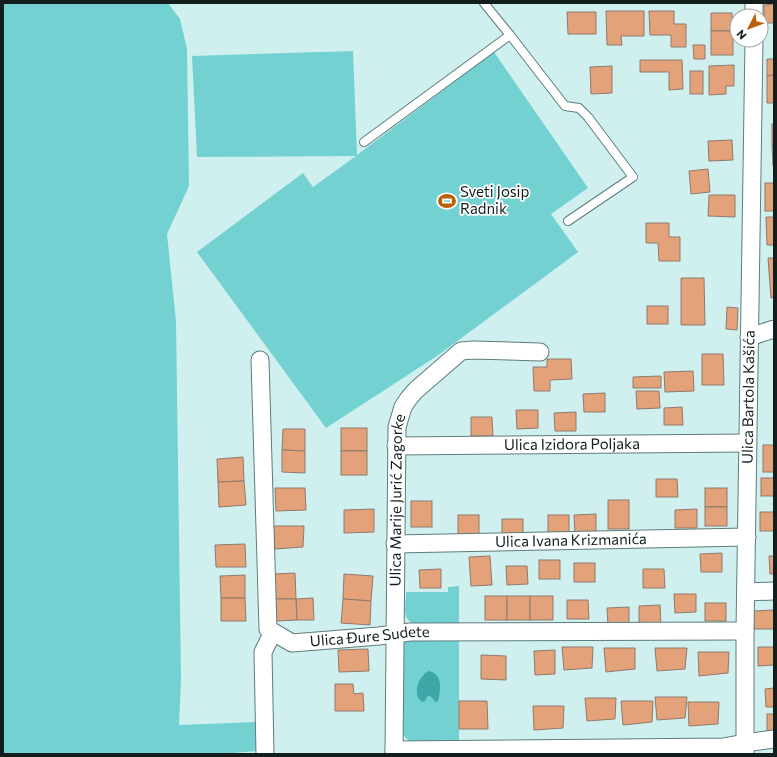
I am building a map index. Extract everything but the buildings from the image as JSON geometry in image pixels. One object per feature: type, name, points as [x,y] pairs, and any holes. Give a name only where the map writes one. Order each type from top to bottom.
[{"type":"street","name":"Ulica Bartola Kašića","points":[[745,748],[747,443],[754,48]]},
{"type":"street","points":[[749,337],[774,329]]},
{"type":"street","name":"Ulica Marije Jurić Zagorke","points":[[394,752],[396,446],[397,427],[403,407],[416,390],[461,351],[540,352]]},
{"type":"street","points":[[260,360],[268,629],[273,632],[263,652],[265,754]]},
{"type":"street","name":"Ulica Izidora Poljaka","points":[[396,446],[747,443]]},
{"type":"street","name":"Ulica Ivana Krizmanića","points":[[395,544],[747,537]]},
{"type":"street","points":[[746,592],[774,591]]},
{"type":"street","name":"Ulica Đure Sudete","points":[[273,632],[292,643],[410,632],[745,631]]},
{"type":"street","points":[[394,752],[723,747],[745,748],[774,739]]},
{"type":"lane","points":[[484,3],[565,106],[578,108],[588,116],[632,177],[568,221]]},
{"type":"lane","points":[[364,142],[510,35]]},
{"type":"shaded area","points":[[3,3],[168,3],[180,19],[187,49],[189,186],[167,234],[176,321],[181,679],[179,725],[256,722],[256,751],[221,754],[3,754]]},
{"type":"shaded area","points":[[353,51],[357,155],[494,52],[588,188],[551,214],[578,252],[437,356],[326,428],[197,252],[303,173],[313,187],[356,156],[197,157],[192,56]]},
{"type":"shaded area","points":[[459,586],[459,625],[418,626],[411,623],[406,617],[406,592],[448,592],[448,587]]},
{"type":"shaded area","points":[[459,637],[459,742],[415,743],[408,740],[403,733],[400,654],[402,645],[408,639]],"holes":[[[423,674],[433,700],[431,697],[427,697],[417,689]]]},
{"type":"shaded area","points":[[429,671],[437,675],[439,679],[439,697],[438,701],[436,702],[429,696],[422,702],[417,695],[418,685],[425,673]]},
{"type":"place","name":"Sveti Josip Radnik","points":[[447,201]]}]
